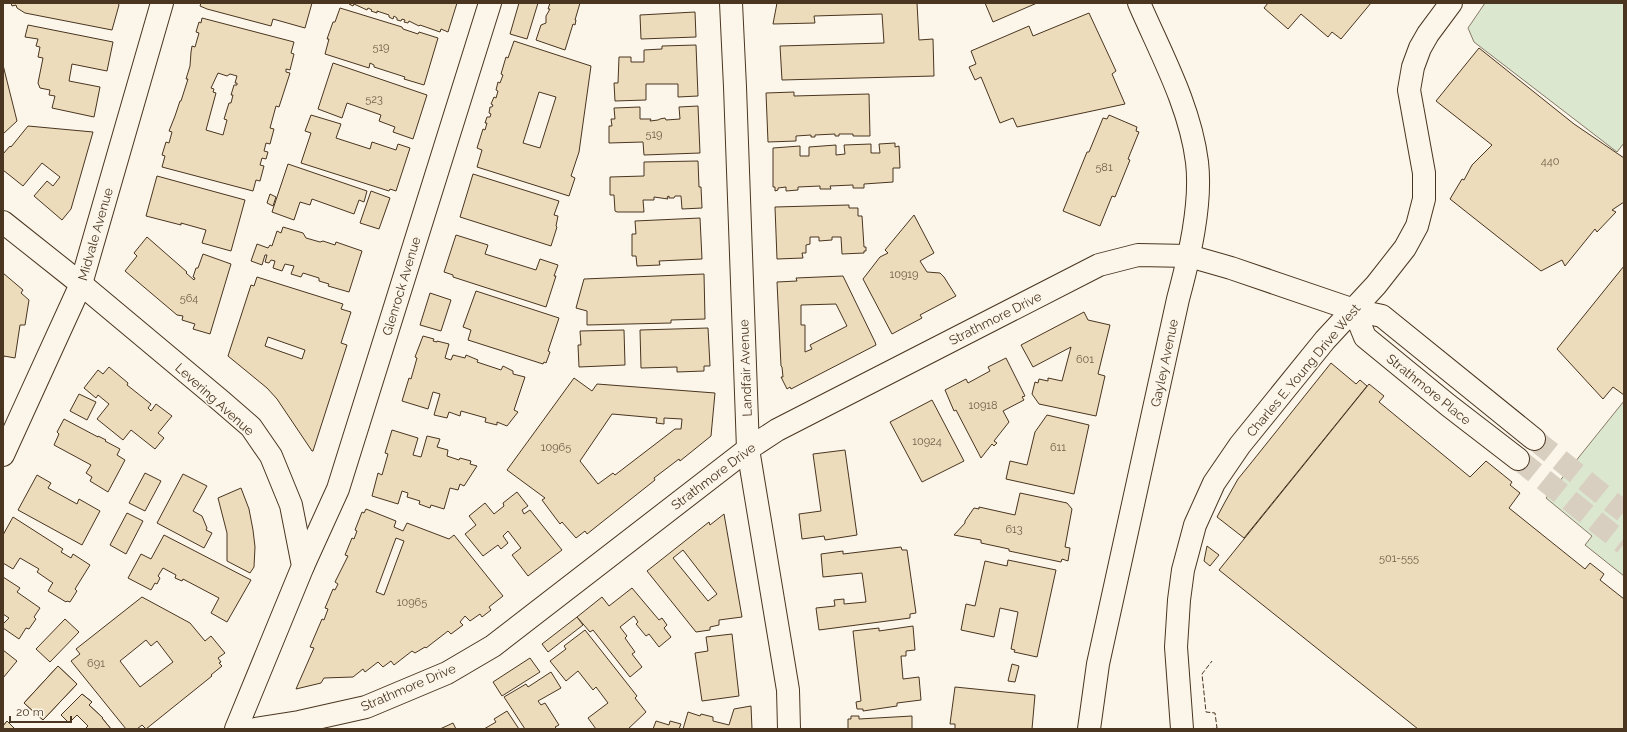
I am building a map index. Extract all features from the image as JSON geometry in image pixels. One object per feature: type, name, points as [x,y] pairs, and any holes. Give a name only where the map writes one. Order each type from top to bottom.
[{"type":"street","name":"Midvale Avenue","points":[[3,456],[81,284],[162,3]]},
{"type":"street","name":"Glenrock Avenue","points":[[303,566],[338,489],[490,3]]},
{"type":"street","name":"Landfair Avenue","points":[[731,3],[748,449],[788,690],[789,729]]},
{"type":"street","name":"Gayley Avenue","points":[[1089,729],[1098,664],[1178,299],[1189,256],[1198,187],[1197,162],[1191,131],[1181,99],[1139,3]]},
{"type":"street","name":"Charles E. Young Drive West","points":[[1182,729],[1176,647],[1179,600],[1183,570],[1195,525],[1214,483],[1240,444],[1325,340],[1376,285],[1400,254],[1417,226],[1424,199],[1424,173],[1409,90],[1413,67],[1420,48],[1428,34],[1452,3]]},
{"type":"street","name":"Levering Avenue","points":[[3,222],[81,284],[221,401],[251,428],[271,456],[291,505],[303,566]]},
{"type":"street","name":"Strathmore Drive","points":[[255,729],[299,722],[366,707],[447,673],[493,646],[748,449],[777,430],[1099,265],[1138,255],[1189,256]]},
{"type":"street","name":"Strathmore Place","points":[[1189,256],[1231,268],[1354,310],[1382,316],[1534,439]]},
{"type":"street","name":"Strathmore Place","points":[[1354,310],[1365,337],[1448,405],[1518,459]]},
{"type":"street","points":[[236,729],[303,566]]},
{"type":"green space","points":[[1485,3],[1624,3],[1624,143],[1617,152],[1474,42],[1468,28]]},
{"type":"green space","points":[[1624,401],[1624,576],[1585,545],[1592,536],[1546,498]]},
{"type":"building","points":[[11,3],[118,3],[119,5],[112,30],[25,13],[17,8],[16,5],[12,6]]},
{"type":"building","points":[[201,3],[312,3],[305,28],[273,19],[271,26],[207,9],[200,6]]},
{"type":"building","points":[[349,3],[457,3],[448,32],[441,29],[440,32],[420,25],[419,26],[409,21],[408,23],[404,22],[405,20],[402,19],[401,21],[397,20],[394,16],[393,19],[389,17],[389,15],[377,11],[377,13],[371,11],[372,10],[368,8],[367,10],[354,4],[353,6]]},
{"type":"building","points":[[519,3],[538,3],[527,39],[510,34]]},
{"type":"building","points":[[550,3],[580,3],[575,25],[573,24],[565,50],[536,40],[541,25],[546,23],[546,16],[550,9],[548,9]]},
{"type":"building","points":[[777,3],[917,3],[919,40],[933,39],[934,76],[782,80],[780,46],[884,43],[882,14],[814,16],[815,23],[773,24]]},
{"type":"building","points":[[985,3],[1037,3],[993,22]]},
{"type":"building","points":[[1268,3],[1371,3],[1341,39],[1332,32],[1328,37],[1301,14],[1288,29],[1264,8]]},
{"type":"building","points":[[340,8],[402,27],[403,29],[418,34],[419,32],[438,38],[424,85],[374,67],[374,65],[370,63],[369,68],[325,54],[329,39],[327,39]]},
{"type":"building","points":[[695,12],[696,37],[641,39],[640,15]]},
{"type":"building","points":[[1089,13],[1116,71],[1112,74],[1125,104],[1017,127],[1013,118],[1000,123],[981,77],[975,80],[969,67],[976,64],[971,51],[1029,26],[1033,36]]},
{"type":"building","points":[[202,18],[294,42],[291,53],[294,54],[290,70],[286,69],[286,72],[290,73],[279,107],[276,106],[270,128],[274,129],[270,144],[266,143],[264,151],[268,152],[266,159],[262,158],[260,165],[264,166],[260,181],[256,180],[253,191],[162,167],[165,156],[162,155],[166,142],[169,143],[172,132],[169,131],[188,79],[186,79],[190,66],[192,46],[195,47],[199,33],[196,32],[199,22],[201,23]],"holes":[[[218,73],[227,76],[230,74],[237,76],[235,83],[237,83],[237,85],[234,85],[231,95],[233,95],[231,103],[229,103],[224,119],[227,120],[223,135],[206,130],[216,93],[213,92],[214,89],[211,88]]]},
{"type":"building","points":[[28,25],[113,42],[107,71],[72,64],[69,81],[100,87],[94,117],[52,108],[55,96],[49,95],[50,90],[40,88],[38,83],[43,58],[38,57],[40,47],[36,46],[38,39],[25,37]]},
{"type":"building","points":[[514,41],[591,66],[579,152],[571,176],[575,178],[569,196],[477,167],[482,150],[477,148],[483,129],[485,130],[487,117],[490,117],[491,114],[489,113],[490,107],[493,105],[491,104],[494,97],[496,98],[498,91],[496,90],[498,82],[500,83],[503,75],[501,74],[506,57],[508,58]],"holes":[[[539,92],[556,97],[540,148],[523,143]]]},
{"type":"building","points":[[696,45],[698,96],[678,97],[678,84],[646,84],[646,100],[615,101],[614,83],[618,83],[619,57],[631,57],[631,62],[644,62],[644,50],[662,49],[662,46]]},
{"type":"building","points":[[1479,48],[1574,124],[1624,158],[1624,202],[1612,210],[1616,212],[1597,232],[1595,229],[1565,266],[1562,260],[1541,271],[1450,199],[1462,179],[1464,180],[1472,165],[1492,145],[1436,101]]},
{"type":"building","points":[[333,63],[427,95],[413,139],[393,132],[395,127],[379,121],[381,115],[347,103],[342,118],[318,109]]},
{"type":"building","points":[[3,65],[17,121],[3,134]]},
{"type":"building","points":[[794,92],[794,96],[869,94],[870,136],[839,134],[839,136],[835,136],[835,134],[815,135],[815,137],[811,137],[811,135],[796,136],[796,141],[768,142],[766,93]]},
{"type":"building","points":[[698,106],[700,153],[644,155],[643,142],[609,143],[609,126],[612,126],[611,119],[615,119],[614,108],[640,107],[640,119],[651,119],[650,121],[665,118],[666,120],[680,119],[679,107]]},
{"type":"building","points":[[311,115],[341,124],[336,138],[370,149],[372,142],[396,150],[398,144],[410,148],[396,191],[390,189],[389,191],[301,163],[311,133],[305,131]]},
{"type":"building","points":[[1109,115],[1137,127],[1136,131],[1139,132],[1128,159],[1130,160],[1115,197],[1112,196],[1100,226],[1063,211],[1087,152],[1089,152],[1103,118],[1107,119]]},
{"type":"building","points":[[28,126],[93,132],[71,209],[62,220],[34,196],[47,181],[53,186],[60,177],[42,163],[23,186],[3,170],[3,154],[10,146],[11,147]]},
{"type":"building","points":[[895,143],[895,147],[899,146],[900,168],[893,168],[893,182],[864,184],[864,188],[853,188],[853,185],[830,186],[831,189],[820,189],[820,186],[798,187],[798,190],[786,191],[786,187],[778,188],[778,190],[775,191],[775,187],[773,187],[773,148],[800,146],[800,156],[809,156],[809,147],[836,145],[836,155],[845,154],[844,145],[871,144],[871,153],[880,153],[879,144]]},
{"type":"building","points":[[698,161],[699,187],[701,187],[702,208],[682,209],[681,196],[669,198],[669,196],[667,197],[668,199],[654,197],[654,200],[643,200],[644,212],[615,211],[614,195],[610,195],[610,177],[644,176],[644,162]]},
{"type":"building","points":[[288,164],[367,191],[364,202],[359,200],[354,214],[312,199],[310,205],[300,202],[294,220],[272,212]]},
{"type":"building","points":[[473,174],[559,201],[554,215],[558,216],[557,227],[551,246],[460,217]]},
{"type":"building","points":[[157,176],[245,200],[231,251],[202,243],[206,230],[146,216]]},
{"type":"building","points":[[371,191],[390,198],[379,229],[360,223]]},
{"type":"building","points":[[270,194],[276,197],[273,206],[267,203]]},
{"type":"building","points":[[849,205],[849,208],[858,208],[858,216],[862,216],[864,247],[866,247],[866,251],[864,251],[864,253],[842,254],[841,237],[832,237],[832,240],[819,241],[819,237],[810,237],[810,244],[806,245],[806,253],[802,253],[803,258],[777,259],[775,207]]},
{"type":"building","points":[[914,215],[934,253],[920,261],[927,272],[940,273],[956,296],[920,315],[922,318],[892,334],[863,279],[880,257],[888,253],[885,250]]},
{"type":"building","points":[[700,218],[702,259],[659,261],[660,265],[637,266],[636,256],[632,256],[632,234],[636,234],[635,221]]},
{"type":"building","points":[[283,227],[303,233],[306,238],[335,245],[336,242],[362,251],[349,292],[328,286],[329,284],[319,281],[319,278],[303,273],[301,277],[291,274],[294,266],[285,264],[282,271],[273,268],[275,261],[271,260],[269,263],[265,262],[267,255],[265,255],[262,265],[251,261],[257,244],[268,248],[270,245],[272,246],[277,231],[281,233]]},
{"type":"building","points":[[456,235],[488,245],[485,254],[536,270],[540,259],[558,265],[546,307],[453,277],[453,275],[444,272]]},
{"type":"building","points":[[147,237],[194,280],[195,278],[193,277],[196,268],[198,268],[203,254],[231,264],[210,334],[193,329],[195,324],[182,320],[183,316],[177,315],[125,271],[137,256],[134,253]]},
{"type":"building","points":[[1624,266],[1624,395],[1613,387],[1603,399],[1557,349]]},
{"type":"building","points":[[3,273],[23,290],[21,293],[29,300],[25,325],[20,325],[15,358],[4,356],[3,360]]},
{"type":"building","points":[[704,274],[705,319],[671,320],[671,323],[587,325],[587,311],[576,308],[584,279]]},
{"type":"building","points":[[843,276],[876,345],[791,389],[790,387],[787,389],[781,377],[783,377],[781,366],[777,282],[797,281],[796,278]],"holes":[[[836,304],[847,326],[810,345],[812,349],[805,352],[805,325],[801,325],[801,305]]]},
{"type":"building","points":[[257,277],[343,304],[341,309],[351,312],[341,343],[347,345],[313,451],[277,399],[267,388],[228,356],[251,285],[254,286]],"holes":[[[268,337],[305,350],[302,359],[265,346]]]},
{"type":"building","points":[[476,291],[559,318],[548,351],[550,352],[546,363],[544,362],[543,364],[468,340],[471,330],[463,327]]},
{"type":"building","points":[[430,293],[451,300],[441,331],[420,325]]},
{"type":"building","points":[[1084,312],[1088,320],[1110,325],[1098,374],[1105,376],[1096,416],[1039,404],[1032,394],[1035,382],[1038,383],[1039,379],[1048,381],[1048,378],[1062,381],[1071,347],[1033,367],[1021,345]]},
{"type":"building","points":[[708,328],[710,366],[704,366],[704,371],[677,372],[677,367],[641,368],[640,330]]},
{"type":"building","points":[[624,330],[625,365],[579,367],[578,345],[581,345],[580,331]]},
{"type":"building","points":[[423,336],[434,339],[433,341],[449,344],[445,358],[451,360],[453,355],[465,358],[466,355],[478,360],[477,362],[501,370],[503,366],[513,371],[513,374],[525,377],[514,410],[518,412],[507,426],[497,422],[497,425],[485,422],[486,418],[461,411],[460,416],[449,412],[447,418],[434,415],[440,394],[433,392],[428,409],[402,401],[409,378],[411,379],[417,358],[415,357]]},
{"type":"building","points":[[1006,358],[1025,396],[1022,397],[1024,400],[1003,411],[1009,422],[994,441],[997,443],[994,446],[992,444],[981,458],[956,410],[954,411],[945,390],[966,379],[968,383],[990,371],[988,367]]},
{"type":"building","points":[[1331,363],[1356,384],[1360,380],[1367,386],[1244,538],[1217,517],[1238,479]]},
{"type":"building","points":[[109,367],[128,383],[127,385],[151,404],[148,408],[151,411],[156,404],[172,416],[158,433],[164,438],[155,449],[131,430],[123,440],[97,419],[109,404],[98,395],[96,398],[84,388],[98,370],[103,374]]},
{"type":"building","points":[[574,378],[592,391],[597,384],[715,393],[711,436],[680,461],[679,459],[654,478],[655,480],[587,534],[585,531],[576,538],[562,522],[560,524],[542,500],[545,498],[507,470]],"holes":[[[612,414],[657,418],[656,423],[664,424],[664,418],[682,419],[681,429],[675,429],[615,475],[613,473],[598,484],[580,461]]]},
{"type":"building","points":[[1369,384],[1384,396],[1379,402],[1470,477],[1486,461],[1512,482],[1510,485],[1520,493],[1509,508],[1585,569],[1590,563],[1604,574],[1600,580],[1624,599],[1624,729],[1418,729],[1219,570]]},
{"type":"building","points":[[79,394],[96,402],[87,420],[70,411]]},
{"type":"building","points":[[932,400],[964,461],[922,482],[890,422]]},
{"type":"building","points":[[1047,415],[1089,425],[1074,494],[1006,479],[1010,461],[1027,465],[1035,432]]},
{"type":"building","points":[[64,419],[106,440],[105,441],[120,449],[117,455],[125,460],[108,492],[90,481],[92,477],[86,473],[91,465],[54,445],[59,434],[57,432]]},
{"type":"building","points":[[392,430],[418,438],[413,455],[421,457],[427,436],[440,439],[437,447],[448,450],[447,456],[459,460],[460,458],[471,461],[470,464],[477,466],[464,486],[460,484],[458,490],[450,488],[444,509],[431,505],[430,508],[419,504],[420,501],[407,497],[408,493],[402,491],[398,504],[372,496],[378,473],[382,475],[388,454],[385,453]]},
{"type":"building","points":[[845,450],[857,535],[825,540],[824,536],[802,539],[799,514],[821,511],[813,454]]},
{"type":"building","points":[[145,473],[161,481],[145,511],[129,503]]},
{"type":"building","points":[[183,474],[207,486],[193,511],[202,516],[207,528],[206,530],[212,533],[204,548],[157,523]]},
{"type":"building","points":[[37,475],[51,483],[48,488],[77,504],[79,499],[100,511],[82,545],[18,510]]},
{"type":"building","points":[[241,488],[249,509],[255,547],[254,567],[250,573],[227,561],[227,533],[218,498]]},
{"type":"building","points":[[517,492],[528,506],[522,510],[524,514],[530,510],[562,550],[528,576],[512,555],[521,548],[508,531],[503,536],[508,543],[501,549],[498,545],[483,556],[465,534],[476,525],[469,516],[485,503],[494,514],[504,506],[503,503]]},
{"type":"building","points":[[1020,493],[1067,503],[1072,509],[1065,547],[1070,548],[1068,561],[1062,559],[1061,562],[1009,551],[1009,549],[981,543],[981,540],[954,535],[965,523],[974,508],[979,509],[979,507],[1015,515]]},
{"type":"building","points":[[366,509],[396,521],[394,527],[403,531],[407,523],[449,539],[454,535],[503,596],[489,607],[491,610],[482,617],[480,614],[470,621],[465,616],[460,622],[463,625],[451,634],[448,631],[426,648],[425,647],[415,653],[412,651],[394,665],[391,661],[383,667],[378,662],[365,672],[363,669],[353,677],[324,678],[321,683],[296,689],[314,648],[310,647],[328,609],[325,608],[333,589],[335,590],[338,584],[335,582],[348,556],[345,555],[352,538],[354,539],[357,531],[355,530],[362,512],[364,513]],"holes":[[[396,538],[404,541],[384,595],[376,592]]]},
{"type":"building","points":[[127,513],[143,521],[126,554],[110,545]]},
{"type":"building","points":[[724,514],[742,617],[719,620],[719,625],[710,627],[710,630],[696,632],[647,571],[709,522],[710,525]],"holes":[[[683,550],[717,594],[708,601],[673,558]]]},
{"type":"building","points":[[13,517],[63,549],[61,552],[71,558],[73,554],[90,565],[75,589],[77,591],[70,602],[66,602],[48,591],[53,583],[37,572],[39,569],[20,558],[13,569],[3,563],[3,535]]},
{"type":"building","points":[[164,535],[251,580],[227,622],[211,613],[219,598],[183,579],[182,581],[175,578],[176,575],[163,568],[158,576],[160,578],[157,584],[155,583],[151,590],[128,578],[141,554],[151,559]]},
{"type":"building","points":[[1207,546],[1219,555],[1210,566],[1204,561]]},
{"type":"building","points":[[901,547],[902,550],[907,550],[916,613],[910,614],[910,618],[819,630],[816,608],[835,606],[834,600],[844,599],[844,604],[866,602],[862,573],[823,577],[821,554],[843,551],[843,554]]},
{"type":"building","points":[[1008,560],[1056,570],[1037,657],[1014,652],[1015,650],[1011,649],[1018,612],[1000,608],[994,637],[961,630],[966,604],[975,606],[985,561],[1007,566]]},
{"type":"building","points":[[3,577],[20,588],[17,592],[40,608],[34,617],[36,619],[29,629],[26,628],[19,639],[3,628],[3,624],[9,618],[3,614]]},
{"type":"building","points":[[632,588],[659,620],[662,618],[667,625],[664,628],[671,637],[659,647],[649,634],[646,636],[636,624],[638,622],[634,616],[620,627],[627,636],[625,638],[635,652],[632,654],[642,667],[630,677],[593,630],[590,632],[577,617],[602,597],[609,606]]},
{"type":"building","points":[[142,597],[190,623],[205,641],[211,636],[225,653],[218,658],[221,662],[219,663],[222,666],[211,675],[212,676],[146,729],[142,725],[137,729],[126,729],[71,661],[80,654],[76,649]],"holes":[[[146,640],[151,646],[157,641],[173,662],[140,687],[120,661]]]},
{"type":"building","points":[[577,617],[583,625],[548,652],[542,644]]},
{"type":"building","points":[[65,619],[79,632],[50,662],[36,649]]},
{"type":"building","points":[[913,626],[915,650],[906,651],[906,656],[901,656],[903,679],[919,677],[921,700],[897,703],[897,706],[863,711],[863,709],[857,709],[856,702],[861,701],[853,631],[879,628],[879,631]]},
{"type":"building","points":[[585,630],[637,696],[635,698],[646,712],[628,729],[596,729],[588,718],[608,703],[596,687],[593,690],[578,671],[566,681],[550,661],[566,649],[564,646]]},
{"type":"building","points":[[732,634],[739,696],[702,701],[695,653],[708,651],[706,637]]},
{"type":"building","points":[[3,650],[17,661],[3,678]]},
{"type":"building","points":[[530,658],[540,672],[502,696],[493,682]]},
{"type":"building","points":[[1012,664],[1019,666],[1015,682],[1008,681]]},
{"type":"building","points":[[58,666],[77,684],[43,720],[24,703]]},
{"type":"building","points":[[58,666],[77,684],[43,720],[24,703]]},
{"type":"building","points":[[551,672],[561,688],[538,701],[541,705],[545,703],[559,725],[555,727],[557,729],[525,729],[504,697],[526,684],[528,687]]},
{"type":"building","points":[[955,687],[1035,695],[1032,729],[955,729],[955,724],[950,724]]},
{"type":"building","points":[[82,694],[92,702],[89,705],[103,718],[111,729],[85,729],[88,726],[77,715],[69,723],[61,715]]},
{"type":"building","points":[[82,694],[92,702],[89,705],[103,718],[111,729],[85,729],[88,726],[77,715],[69,723],[61,715]]},
{"type":"building","points":[[751,706],[752,729],[683,729],[688,712],[700,716],[701,714],[713,717],[713,721],[729,725],[734,709]]},
{"type":"building","points":[[507,711],[519,729],[484,729],[496,722],[494,719]]},
{"type":"building","points":[[851,716],[859,716],[859,719],[912,716],[912,729],[848,729],[848,719],[851,719]]},
{"type":"building","points":[[7,721],[15,729],[3,729],[3,726]]},
{"type":"building","points":[[7,721],[15,729],[3,729],[3,726]]},
{"type":"building","points":[[656,721],[669,725],[670,721],[681,724],[679,729],[653,729]]},
{"type":"building","points":[[453,723],[456,729],[440,729]]},
{"type":"tunnel","points":[[1534,439],[1624,512]]},
{"type":"tunnel","points":[[1518,459],[1624,544]]},
{"type":"fence","points":[[1209,729],[1217,728],[1215,713],[1206,712],[1202,674],[1212,661]]}]
